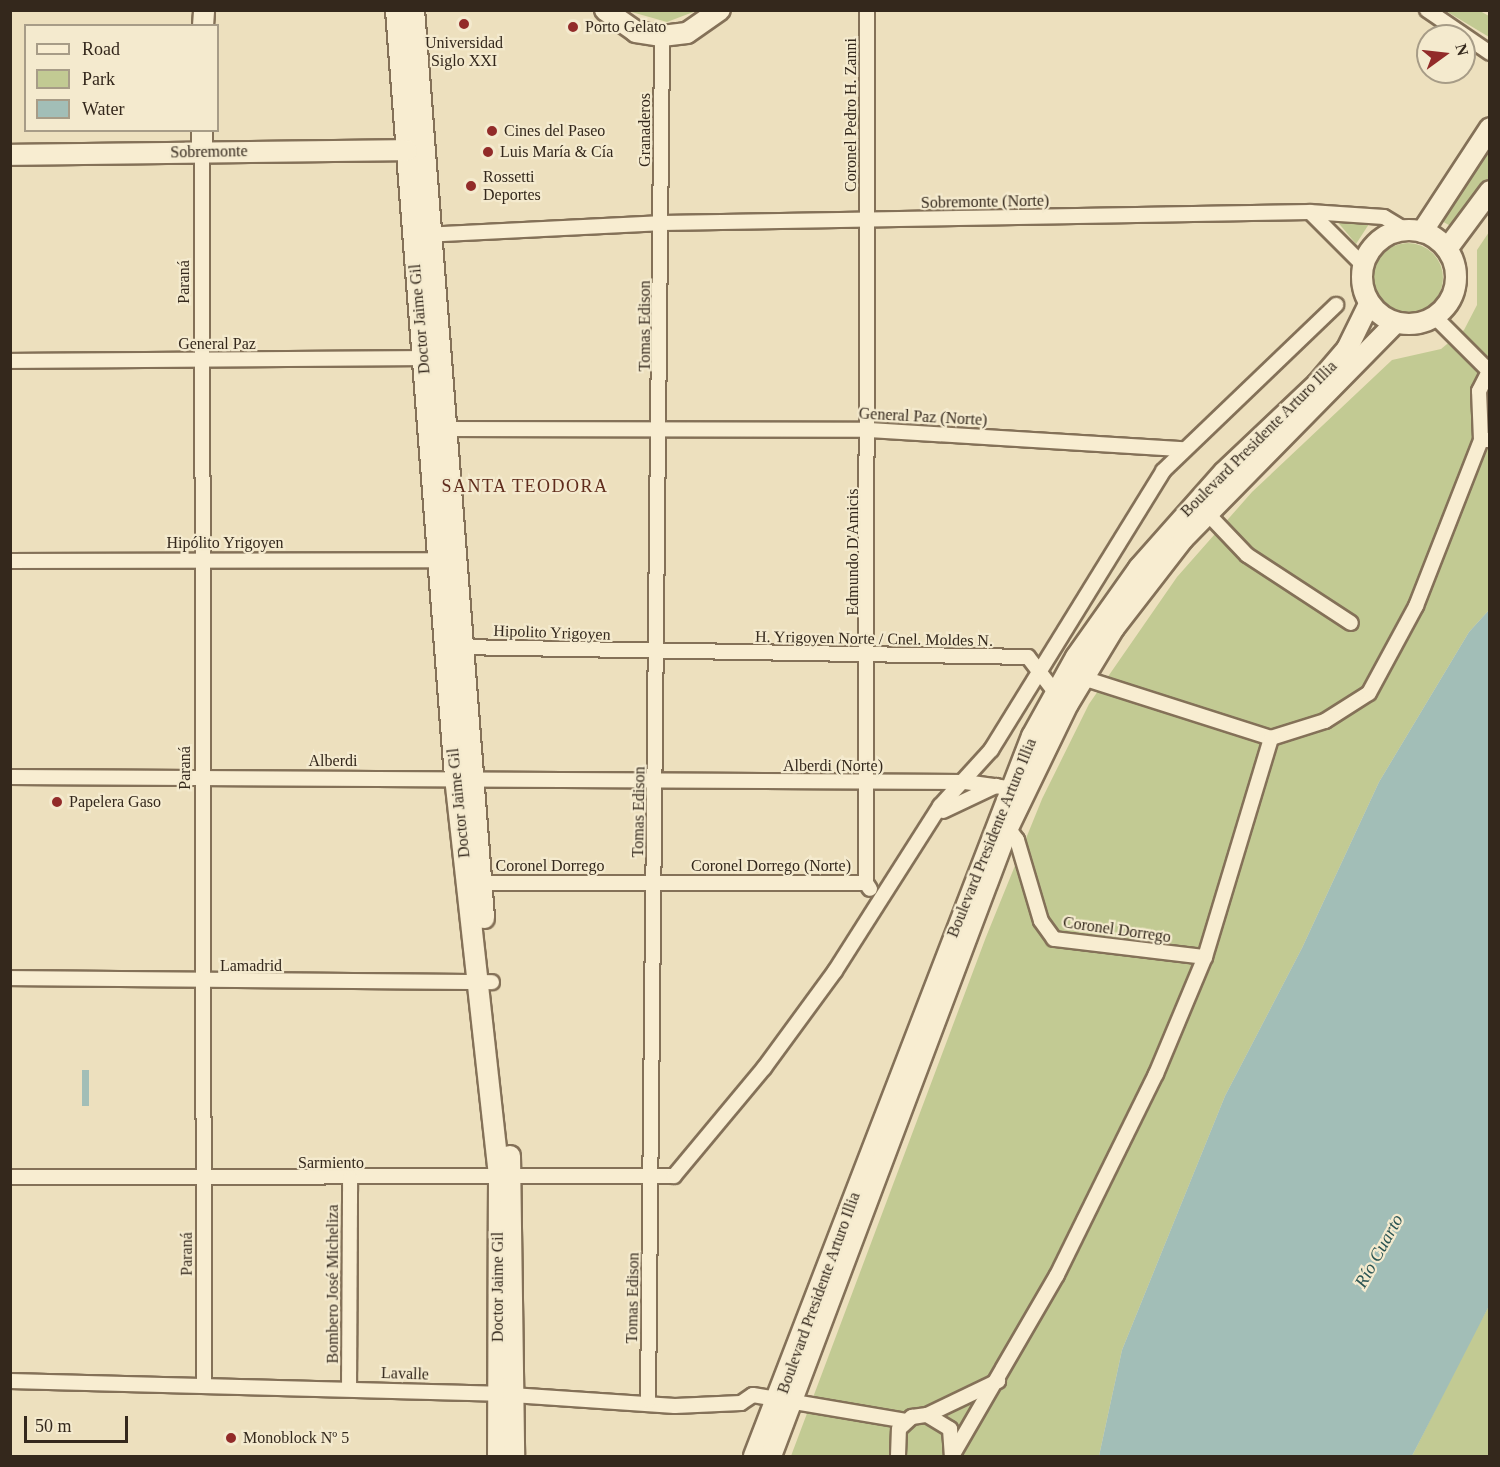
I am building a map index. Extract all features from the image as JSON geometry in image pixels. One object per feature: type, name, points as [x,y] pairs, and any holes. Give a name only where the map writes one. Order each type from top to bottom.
[{"type":"main road","name":"Doctor Jaime Gil","points":[[396,10],[406,150],[421,235],[463,777],[505,1178],[507,1395],[514,1456]]},
{"type":"main road","points":[[414,10],[421,235]]},
{"type":"main road","points":[[605,10],[636,32],[662,36],[687,33],[720,10]]},
{"type":"main road","points":[[1414,231],[1447,249],[1456,279],[1453,294],[1435,317],[1409,325],[1395,323],[1370,304],[1362,288],[1363,264],[1381,239],[1414,231],[1490,128]]},
{"type":"main road","points":[[202,132],[202,152]]},
{"type":"main road","name":"Sobremonte","points":[[10,155],[406,150]]},
{"type":"main road","points":[[1447,249],[1490,191]]},
{"type":"main road","name":"Doctor Jaime Gil","points":[[421,235],[423,358],[436,429],[439,560],[453,647]]},
{"type":"main road","name":"Boulevard Presidente Arturo Illia","points":[[1003,822],[1003,787],[1061,700],[1139,568],[1224,472],[1317,384],[1347,349],[1370,304]]},
{"type":"main road","name":"Boulevard Presidente Arturo Illia","points":[[771,1456],[787,1402],[1003,822],[1061,700],[1083,678],[1152,578],[1207,513],[1395,323]]},
{"type":"main road","name":"Doctor Jaime Gil","points":[[463,777],[480,883],[485,982]]},
{"type":"main road","name":"Doctor Jaime Gil","points":[[498,1456],[507,1395]]},
{"type":"main road","name":"Boulevard Presidente Arturo Illia","points":[[754,1456],[787,1402]]},
{"type":"street","name":"Coronel Pedro H. Zanni","points":[[867,10],[867,220]]},
{"type":"street","points":[[1427,10],[1490,52]]},
{"type":"street","name":"Granaderos","points":[[662,36],[662,223]]},
{"type":"street","name":"Paraná","points":[[202,152],[200,360],[204,1385]]},
{"type":"street","points":[[1310,212],[1363,264]]},
{"type":"street","name":"Sobremonte (Norte)","points":[[662,223],[1310,212],[1375,216],[1414,231]]},
{"type":"street","name":"Edmundo D'Amicis","points":[[866,884],[869,656],[867,220]]},
{"type":"street","points":[[421,235],[662,223]]},
{"type":"street","name":"Tomas Edison","points":[[648,1401],[662,427],[662,223]]},
{"type":"street","name":"Sarmiento","points":[[10,1177],[652,1180],[674,1176],[686,1166],[835,971],[932,818],[964,782],[1039,675],[1163,471],[1183,449],[1336,305]]},
{"type":"street","points":[[1083,678],[1271,738],[1325,721],[1369,693],[1416,606],[1485,440],[1476,414],[1489,371],[1435,317]]},
{"type":"street","name":"General Paz","points":[[10,361],[423,358]]},
{"type":"street","points":[[436,429],[662,427]]},
{"type":"street","name":"General Paz (Norte)","points":[[662,427],[869,430],[1183,449]]},
{"type":"street","points":[[1207,513],[1247,555],[1351,623]]},
{"type":"street","name":"Hipólito Yrigoyen","points":[[10,561],[439,560]]},
{"type":"street","name":"Hipolito Yrigoyen","points":[[453,647],[657,653]]},
{"type":"street","name":"H. Yrigoyen Norte / Cnel. Moldes N.","points":[[657,653],[1028,657],[1039,675],[1061,700]]},
{"type":"street","points":[[952,1456],[999,1380],[1156,1074],[1205,957],[1271,738]]},
{"type":"street","name":"Alberdi","points":[[10,777],[463,777],[656,782]]},
{"type":"street","name":"Alberdi (Norte)","points":[[656,782],[964,782],[1003,787]]},
{"type":"street","points":[[932,818],[1003,787]]},
{"type":"street","name":"Coronel Dorrego","points":[[1003,822],[1024,857],[1041,921],[1054,939],[1205,957]]},
{"type":"street","name":"Coronel Dorrego","points":[[480,883],[655,882]]},
{"type":"street","name":"Coronel Dorrego (Norte)","points":[[655,882],[866,884],[879,900]]},
{"type":"street","name":"Lamadrid","points":[[10,978],[202,982],[485,982]]},
{"type":"street","name":"Bombero José Micheliza","points":[[349,1389],[350,1179]]},
{"type":"street","points":[[897,1452],[906,1422],[927,1415],[999,1380]]},
{"type":"street","name":"Lavalle","points":[[10,1381],[349,1389],[723,1404],[753,1395],[906,1422]]},
{"type":"street","points":[[927,1415],[950,1429],[952,1456]]},
{"type":"street","points":[[879,1416],[897,1452]]},
{"type":"green space","points":[[628,11],[696,11],[667,22]]},
{"type":"green space","points":[[1446,11],[1480,11],[1489,16],[1489,37],[1476,29],[1476,24],[1468,24]]},
{"type":"green space","points":[[1489,150],[1489,181],[1454,228],[1440,220]]},
{"type":"green space","points":[[1336,220],[1369,224],[1356,244]]},
{"type":"green space","points":[[1489,232],[1489,610],[1469,632],[1379,782],[1302,948],[1225,1096],[1122,1350],[1099,1456],[791,1456],[986,937],[1042,799],[1089,704],[1177,577],[1252,492],[1392,360],[1441,349],[1464,330],[1477,305],[1477,250]]},
{"type":"green space","points":[[1401,243],[1415,243],[1428,249],[1437,258],[1443,271],[1441,291],[1433,303],[1415,313],[1401,313],[1388,307],[1379,298],[1373,285],[1373,271],[1379,258],[1388,249]]},
{"type":"green space","points":[[1489,1306],[1489,1456],[1412,1456],[1468,1344]]},
{"type":"water","name":"Río Cuarto","points":[[1489,610],[1489,1306],[1412,1456],[1099,1456],[1122,1350],[1225,1096],[1302,948],[1379,782],[1469,632]]},
{"type":"water","points":[[82,1070],[89,1070],[89,1106],[82,1106]]},
{"type":"place","name":"Universidad Siglo XXI","points":[[464,24]]},
{"type":"place","name":"Porto Gelato","points":[[573,27]]},
{"type":"place","name":"Cines del Paseo","points":[[492,131]]},
{"type":"place","name":"Luis María & Cía","points":[[488,152]]},
{"type":"place","name":"Rossetti Deportes","points":[[471,186]]},
{"type":"place","name":"Papelera Gaso","points":[[57,802]]},
{"type":"place","name":"Monoblock Nº 5","points":[[231,1438]]},
{"type":"district","name":"SANTA TEODORA","points":[[525,486]]}]
